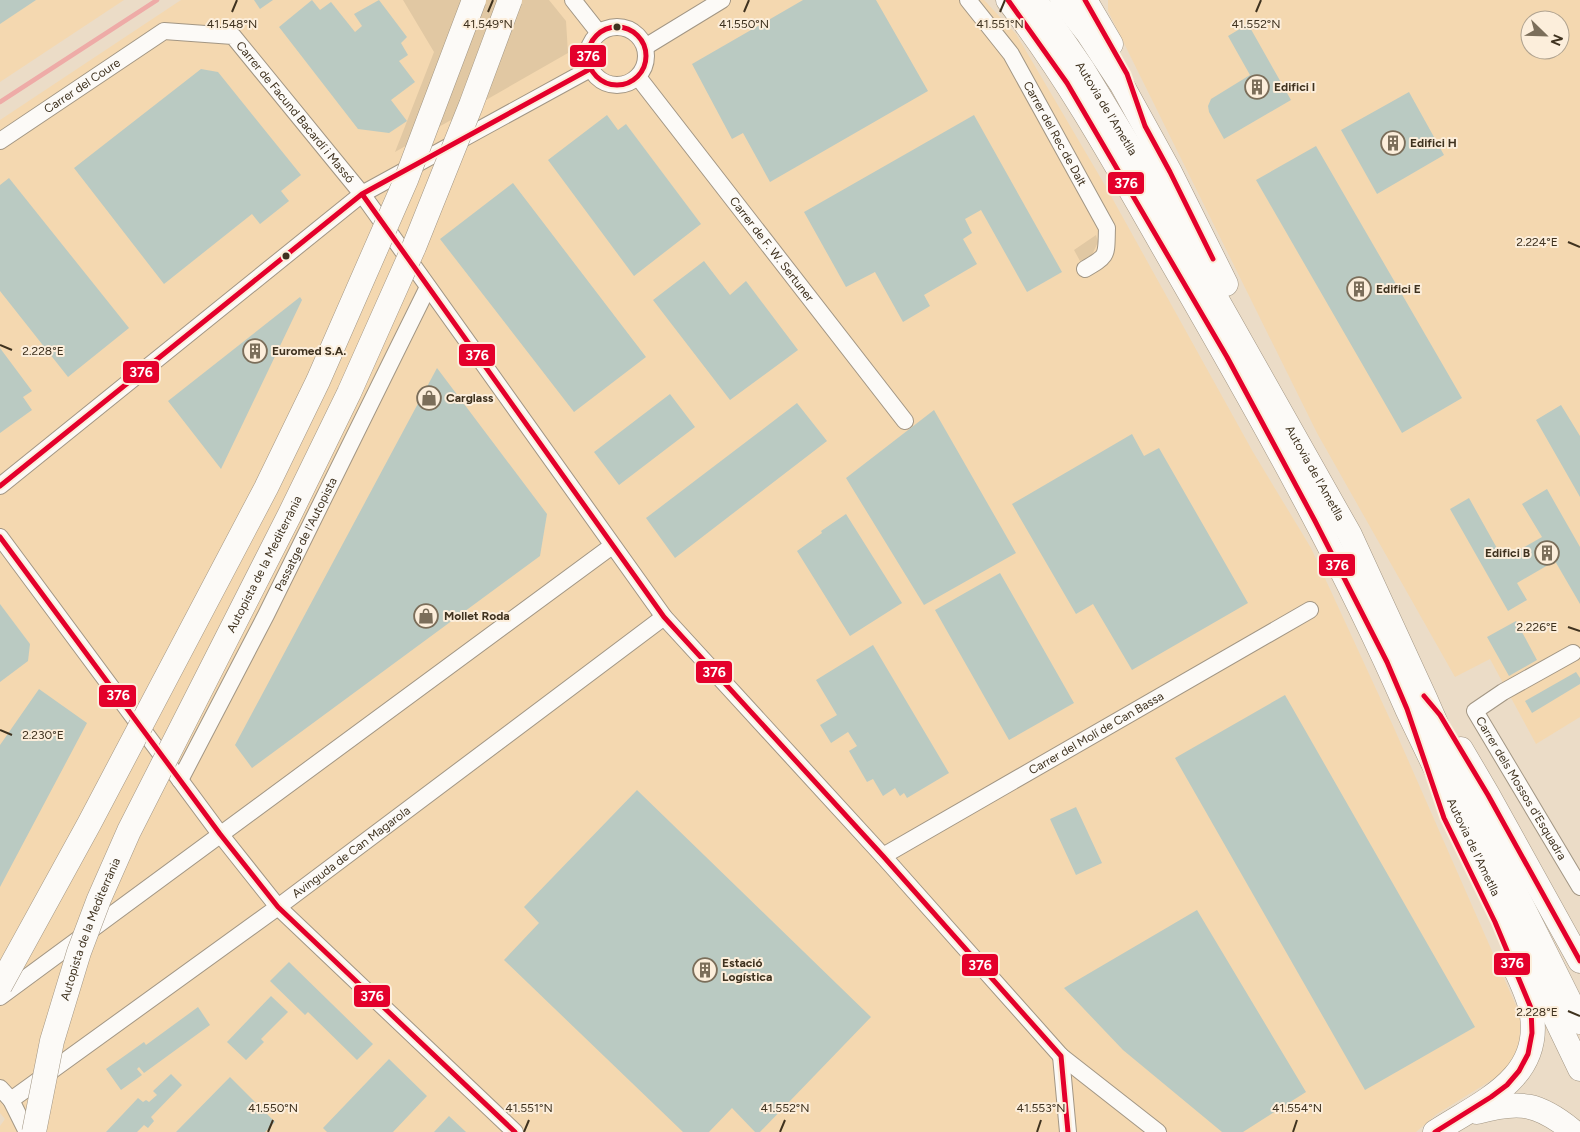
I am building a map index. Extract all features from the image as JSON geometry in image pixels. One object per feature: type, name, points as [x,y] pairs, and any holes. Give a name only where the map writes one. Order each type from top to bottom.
[{"type":"highway","points":[[0,986],[94,815],[266,488],[314,390],[406,180],[474,0]]},
{"type":"highway","name":"Autopista de la Mediterrània","points":[[34,1132],[56,1025],[79,952],[99,899],[129,831],[289,516],[349,393],[414,247],[510,0]]},
{"type":"highway","name":"Autovia de l'Ametlla","points":[[1008,0],[1067,83],[1227,357],[1315,521],[1387,662],[1416,703],[1470,802],[1580,1022]]},
{"type":"highway","name":"Autovia de l'Ametlla","points":[[1035,0],[1082,68],[1146,174],[1350,535],[1416,703],[1580,1069]]},
{"type":"highway","points":[[1062,0],[1087,32],[1122,85],[1145,126],[1330,483],[1350,535]]},
{"type":"highway","points":[[1086,0],[1127,74],[1145,126]]},
{"type":"highway","points":[[1416,703],[1440,715],[1488,795],[1580,961]]},
{"type":"highway","points":[[1416,703],[1423,760],[1444,818],[1520,978],[1533,1019],[1532,1043],[1524,1065],[1516,1076],[1500,1091],[1435,1132]]},
{"type":"highway","points":[[1461,1117],[1506,1105],[1521,1105],[1547,1113],[1561,1121],[1574,1132]]},
{"type":"street","points":[[573,0],[599,33]]},
{"type":"street","points":[[645,47],[722,0]]},
{"type":"street","name":"Carrer del Rec de Dalt","points":[[968,0],[1011,54],[1107,228],[1106,253],[1102,259],[1085,269]]},
{"type":"street","points":[[612,27],[626,28],[638,35],[645,47],[647,58],[644,68],[638,77],[626,84],[612,86],[600,80],[590,69],[588,50],[599,33],[612,27]]},
{"type":"street","name":"Carrer del Coure","points":[[0,141],[164,31]]},
{"type":"street","name":"Carrer de Facund Bacardí i Massó","points":[[164,31],[233,36],[362,194],[664,617],[883,856],[1061,1056],[1158,1132]]},
{"type":"street","points":[[0,486],[362,194],[590,69]]},
{"type":"street","name":"Carrer de F. W. Sertuner","points":[[638,77],[905,421]]},
{"type":"street","name":"Passatge de l'Autopista","points":[[180,780],[266,616],[428,287]]},
{"type":"street","points":[[0,537],[220,834],[278,907],[515,1132]]},
{"type":"street","points":[[0,997],[612,546]]},
{"type":"street","name":"Carrer del Molí de Can Bassa","points":[[883,856],[1310,610]]},
{"type":"street","name":"Avinguda de Can Magarola","points":[[11,1100],[278,907],[664,617]]},
{"type":"street","name":"Carrer dels Mossos d'Esquadra","points":[[1573,653],[1503,692],[1475,711],[1580,887]]},
{"type":"street","points":[[1061,1056],[1068,1132]]},
{"type":"street","points":[[0,1088],[11,1100],[27,1132]]},
{"type":"shaded area","points":[[0,0],[124,0],[0,82]]},
{"type":"shaded area","points":[[181,0],[984,0],[1016,34],[1106,187],[1253,452],[1311,548],[1394,728],[1521,1017],[1519,1048],[1503,1073],[1437,1114],[1416,1132],[0,1132],[0,1126],[5,1119],[0,1113],[0,120]]},
{"type":"shaded area","points":[[403,0],[549,0],[566,21],[568,53],[395,152],[434,52]]},
{"type":"shaded area","points":[[1108,0],[1580,0],[1580,717],[1536,744],[1490,659],[1455,677],[1317,433],[1108,11]]},
{"type":"shaded area","points":[[1096,235],[1098,242],[1092,255],[1080,261],[1074,250]]},
{"type":"building","points":[[0,0],[36,0],[0,24]]},
{"type":"building","points":[[254,0],[273,0],[260,9]]},
{"type":"building","points":[[312,0],[320,10],[331,2],[355,32],[362,26],[354,14],[379,0],[407,37],[401,43],[408,55],[399,61],[415,82],[391,100],[407,121],[389,133],[358,129],[279,27]]},
{"type":"building","points":[[803,0],[876,0],[928,91],[770,182],[743,133],[732,139],[692,64]]},
{"type":"building","name":"Edifici I","points":[[1248,24],[1291,100],[1224,139],[1209,112],[1208,106],[1211,99],[1250,75],[1228,36]]},
{"type":"building","points":[[201,69],[218,72],[301,175],[281,191],[289,201],[260,224],[252,214],[164,284],[74,168]]},
{"type":"building","name":"Edifici H","points":[[1409,92],[1444,155],[1377,194],[1341,130]]},
{"type":"building","points":[[607,115],[618,130],[626,124],[701,224],[634,276],[548,160]]},
{"type":"building","points":[[974,115],[1062,272],[1027,292],[981,210],[965,219],[972,233],[963,239],[977,264],[924,295],[930,306],[903,322],[875,272],[846,287],[804,212]]},
{"type":"building","name":"Edifici E","points":[[1316,146],[1462,398],[1402,433],[1256,180]]},
{"type":"building","points":[[9,178],[129,328],[68,377],[0,291],[0,185]]},
{"type":"building","points":[[513,183],[646,357],[574,412],[440,239]]},
{"type":"building","points":[[704,261],[730,295],[746,281],[798,350],[730,400],[653,300]]},
{"type":"building","name":"Euromed S.A.","points":[[300,297],[302,300],[221,469],[168,401]]},
{"type":"building","points":[[0,348],[32,391],[23,397],[32,410],[0,433]]},
{"type":"building","points":[[437,368],[547,514],[540,556],[252,768],[235,745]]},
{"type":"building","points":[[670,394],[695,427],[619,485],[594,452]]},
{"type":"building","points":[[797,403],[827,441],[675,558],[646,518]]},
{"type":"building","points":[[1561,405],[1580,436],[1580,497],[1536,420]]},
{"type":"building","points":[[934,410],[1016,553],[924,605],[846,478]]},
{"type":"building","points":[[1132,434],[1144,456],[1159,448],[1248,603],[1132,670],[1093,604],[1076,614],[1012,504]]},
{"type":"building","name":"Edifici B","points":[[1547,489],[1580,547],[1580,604],[1555,561],[1517,583],[1527,600],[1508,611],[1450,509],[1469,498],[1503,559],[1542,537],[1522,504]]},
{"type":"building","points":[[846,514],[902,603],[850,636],[797,551]]},
{"type":"building","points":[[1000,573],[1074,703],[1009,740],[935,610]]},
{"type":"building","points":[[0,604],[30,644],[28,661],[0,682]]},
{"type":"building","points":[[1516,621],[1537,660],[1509,676],[1487,637]]},
{"type":"building","points":[[873,645],[949,773],[907,798],[904,793],[900,796],[895,788],[883,796],[873,779],[867,782],[849,751],[857,746],[848,732],[831,743],[820,725],[837,715],[816,680]]},
{"type":"building","points":[[1576,672],[1580,678],[1580,684],[1532,713],[1525,701]]},
{"type":"building","points":[[39,689],[87,723],[0,887],[0,745]]},
{"type":"building","points":[[1285,695],[1475,1027],[1365,1090],[1175,758]]},
{"type":"building","name":"Estació Logística","points":[[637,790],[871,1017],[760,1132],[755,1132],[732,1108],[709,1132],[683,1132],[504,960],[539,923],[524,907]]},
{"type":"building","points":[[1076,807],[1102,863],[1076,875],[1050,819]]},
{"type":"building","points":[[1197,910],[1306,1092],[1243,1132],[1222,1132],[1123,1050],[1064,988]]},
{"type":"building","points":[[289,962],[373,1044],[357,1060],[308,1012],[305,1015],[270,981]]},
{"type":"building","points":[[271,996],[288,1012],[261,1039],[264,1042],[246,1060],[227,1042]]},
{"type":"building","points":[[198,1007],[210,1025],[144,1073],[139,1067],[137,1069],[142,1075],[121,1090],[106,1069],[144,1042],[146,1045]]},
{"type":"building","points":[[389,1059],[427,1096],[393,1132],[327,1132],[323,1128]]},
{"type":"building","points":[[171,1074],[182,1085],[151,1117],[154,1121],[148,1128],[144,1125],[137,1132],[106,1132],[138,1098],[143,1102],[146,1100],[149,1102],[157,1095],[153,1091]]},
{"type":"building","points":[[230,1077],[275,1122],[265,1132],[176,1132]]},
{"type":"building","points":[[449,1116],[466,1132],[434,1132]]},
{"type":"waterway","points":[[0,102],[157,0]]},
{"type":"transit line","name":"376","points":[[1008,0],[1067,83],[1227,357],[1315,521],[1387,662],[1407,709],[1444,818],[1495,922],[1531,1008],[1532,1033],[1528,1054],[1519,1071],[1507,1085],[1491,1097],[1435,1132]]},
{"type":"transit line","name":"376","points":[[1085,0],[1127,74],[1145,126],[1213,259]]},
{"type":"transit line","name":"376","points":[[617,27],[628,29],[641,40],[646,56],[644,67],[633,80],[617,85],[606,83],[593,72],[588,56],[590,45],[601,32],[617,27]]},
{"type":"transit line","name":"376","points":[[0,486],[362,194],[590,69]]},
{"type":"transit line","name":"376","points":[[362,194],[664,617],[883,856],[1061,1056],[1068,1132]]},
{"type":"transit line","name":"376","points":[[0,537],[220,834],[278,907],[515,1132]]},
{"type":"transit line","name":"376","points":[[1424,696],[1440,715],[1488,795],[1580,961]]},
{"type":"place","name":"Edifici I","points":[[1257,87]]},
{"type":"place","name":"Edifici H","points":[[1393,143]]},
{"type":"place","name":"Edifici E","points":[[1359,289]]},
{"type":"place","name":"Euromed S.A.","points":[[255,351]]},
{"type":"place","name":"Carglass","points":[[429,398]]},
{"type":"place","name":"Edifici B","points":[[1547,553]]},
{"type":"place","name":"Mollet Roda","points":[[426,616]]},
{"type":"place","name":"Estació Logística","points":[[705,970]]}]
